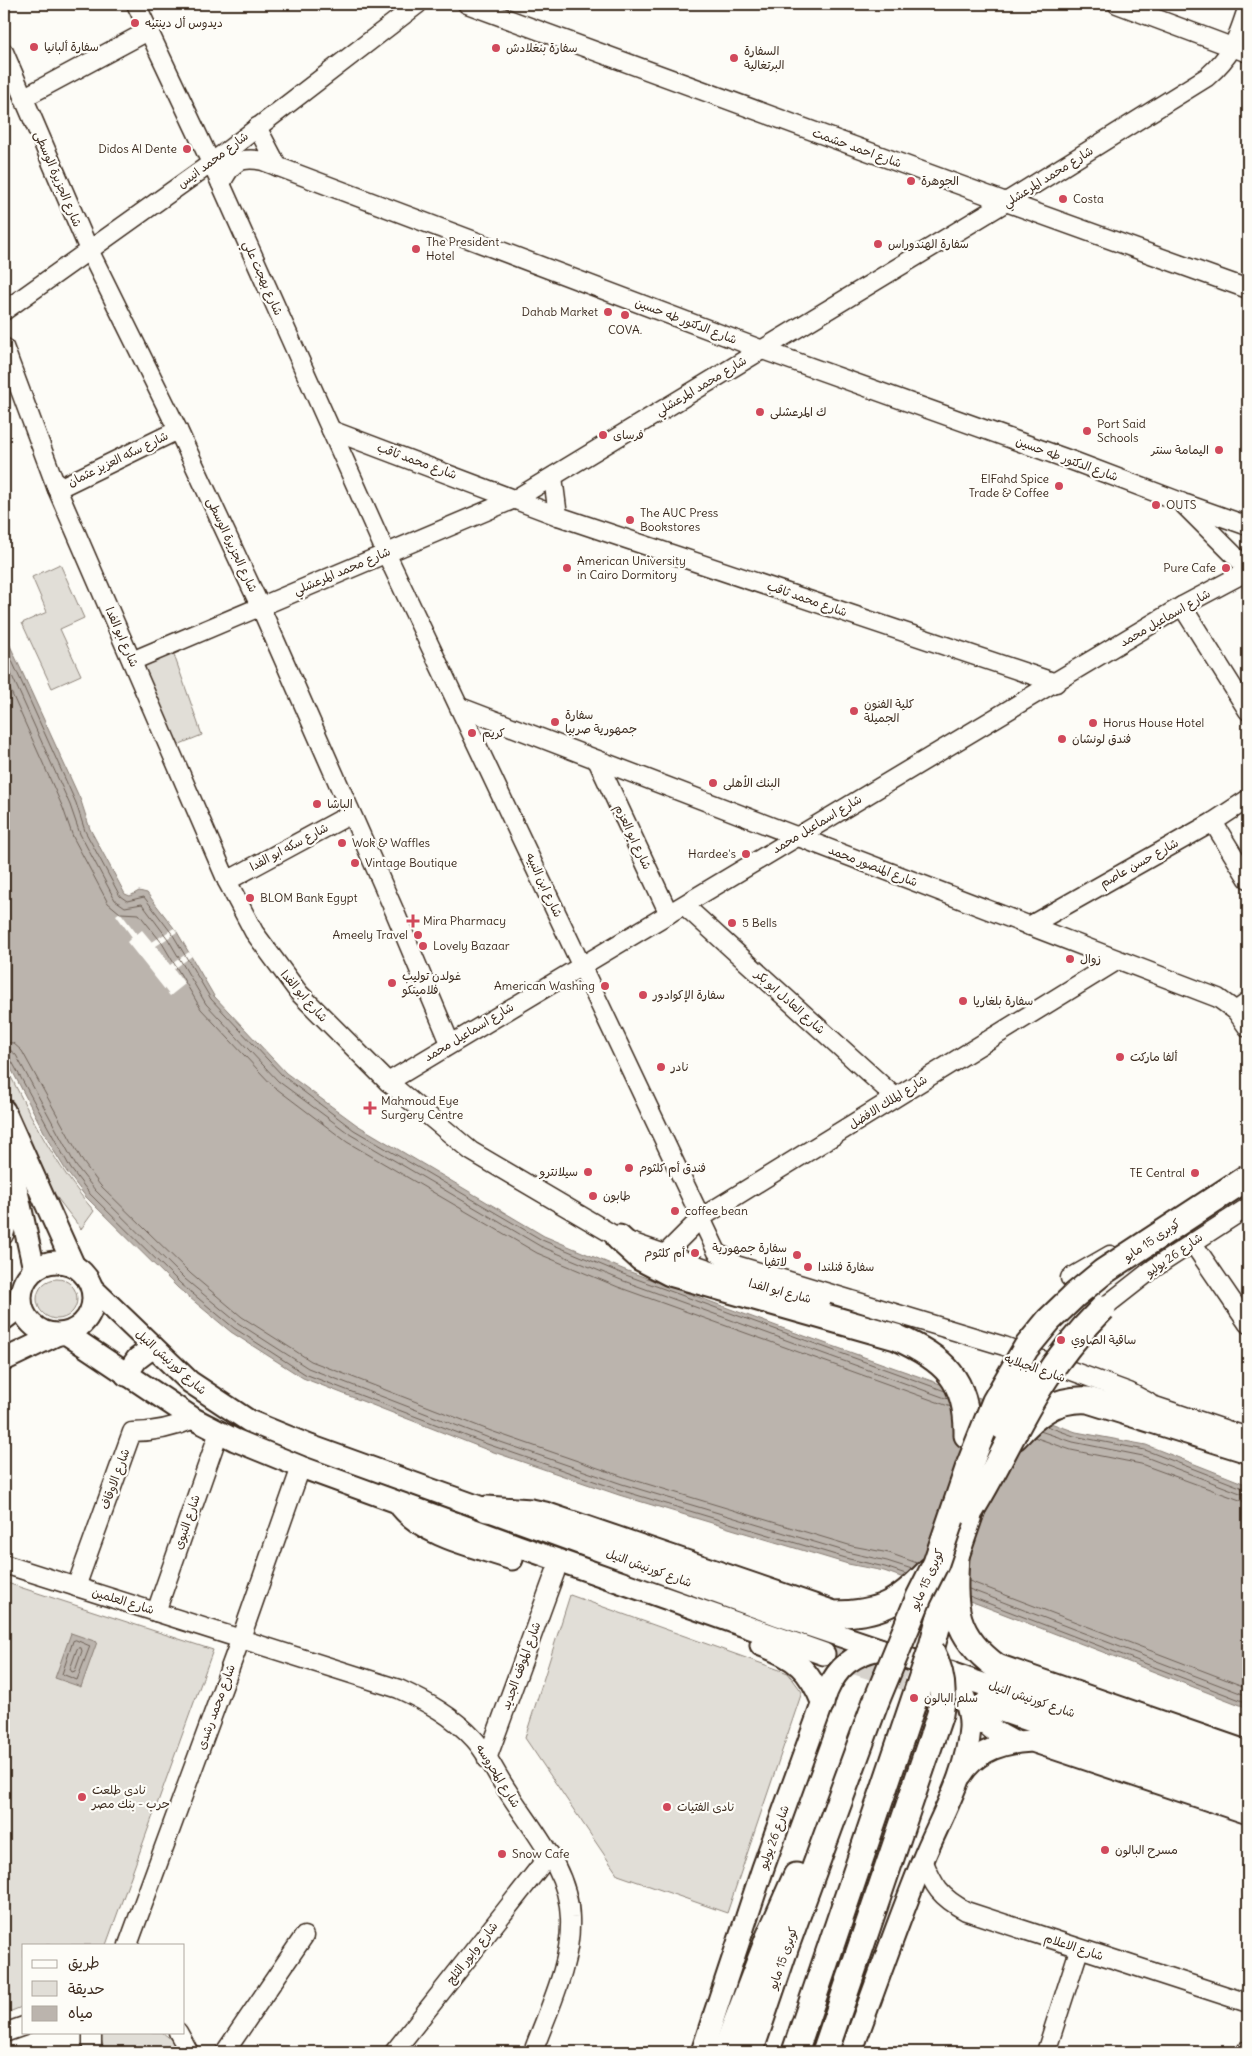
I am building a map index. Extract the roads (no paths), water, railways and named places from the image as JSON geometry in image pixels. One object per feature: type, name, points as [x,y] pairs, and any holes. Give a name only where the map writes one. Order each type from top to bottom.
[{"type":"highway","name":"كوبرى 15 مايو","points":[[794,2052],[930,1650],[946,1560],[995,1401],[1026,1348],[1049,1320],[1075,1295],[1103,1272],[1248,1176]]},
{"type":"highway","name":"كوبرى 15 مايو","points":[[962,1510],[1025,1380],[1055,1337],[1072,1318],[1110,1283],[1248,1192]]},
{"type":"highway","points":[[619,1238],[641,1258],[670,1273],[896,1337],[926,1350],[941,1362],[953,1377],[965,1405],[967,1435]]},
{"type":"highway","points":[[962,1510],[955,1483],[967,1435],[989,1381],[1003,1354],[1040,1306],[1070,1278]]},
{"type":"highway","points":[[962,1510],[997,1468],[1040,1386],[1059,1358],[1079,1332],[1103,1308]]},
{"type":"highway","points":[[1008,1444],[1039,1413],[1056,1404],[1075,1399],[1088,1400],[1248,1450]]},
{"type":"highway","points":[[487,1509],[522,1511],[545,1515],[834,1614],[854,1614],[874,1610],[893,1603],[910,1592],[946,1560],[954,1594],[956,1616],[965,1636],[979,1654],[997,1667],[1008,1681],[1248,1754]]},
{"type":"highway","name":"كوبرى 15 مايو","points":[[750,2052],[884,1679],[919,1597],[946,1560]]},
{"type":"highway","points":[[825,2052],[940,1714],[942,1679],[930,1650]]},
{"type":"highway","points":[[725,2052],[768,1937],[808,1851],[823,1825],[835,1813]]},
{"type":"main road","points":[[4,1110],[74,1266]]},
{"type":"main road","points":[[4,1155],[17,1192],[34,1269]]},
{"type":"main road","points":[[4,1360],[62,1334],[82,1325],[92,1310],[94,1299],[92,1288],[82,1271],[74,1266],[54,1262],[34,1269],[23,1286],[21,1306],[26,1317],[44,1333],[62,1334]]},
{"type":"main road","name":"شارع كورنيش النيل","points":[[92,1288],[190,1382],[249,1421],[310,1446],[779,1615],[950,1672],[1008,1681],[1248,1774]]},
{"type":"main road","points":[[4,1319],[21,1306]]},
{"type":"main road","name":"شارع كورنيش النيل","points":[[62,1334],[194,1419],[219,1432],[301,1467],[615,1581],[824,1654]]},
{"type":"main road","points":[[126,1375],[137,1359],[153,1347]]},
{"type":"main road","points":[[394,1500],[410,1518],[424,1528],[778,1652],[802,1667],[815,1686],[823,1704]]},
{"type":"main road","name":"شارع 26 يوليو","points":[[702,2052],[763,1868],[832,1678],[841,1666],[852,1658],[879,1648]]},
{"type":"main road","points":[[851,2052],[923,1860],[956,1784],[968,1746],[970,1726],[968,1707],[961,1689],[950,1672]]},
{"type":"main road","points":[[1008,1681],[988,1698],[984,1706],[984,1716],[988,1725],[1013,1742]]},
{"type":"main road","name":"شارع كورنيش النيل","points":[[999,1710],[1248,1795]]},
{"type":"main road","points":[[956,1784],[966,1768],[979,1755],[995,1746],[1013,1742],[1032,1742],[1248,1813]]},
{"type":"street","name":"شارع بهجت علي","points":[[136,4],[221,184],[386,553]]},
{"type":"street","name":"شارع محمد انيس","points":[[4,311],[210,164],[418,4]]},
{"type":"street","name":"شارع احمد حشمت","points":[[467,4],[1248,289]]},
{"type":"street","points":[[1117,4],[1241,50],[1248,6]]},
{"type":"street","points":[[23,98],[148,31]]},
{"type":"street","name":"شارع محمد المرعشلي","points":[[132,661],[516,498],[1006,202],[1206,78],[1241,50]]},
{"type":"street","name":"شارع الجزيرة الوسطى","points":[[4,52],[89,250],[178,430],[260,606],[450,1043]]},
{"type":"street","points":[[257,127],[278,167]]},
{"type":"street","name":"شارع الدكتور طه حسين","points":[[221,184],[228,169],[238,161],[250,159],[278,167],[760,349],[1064,457],[1181,502],[1248,522]]},
{"type":"street","name":"شارع ابو الفدا","points":[[4,347],[58,489],[227,881],[254,932],[288,979],[329,1024],[388,1082],[471,1151],[619,1238],[743,1281],[926,1325]]},
{"type":"street","name":"شارع سكه العزيز عثمان","points":[[58,489],[178,430]]},
{"type":"street","name":"شارع محمد ثاقب","points":[[331,430],[516,498],[558,516],[1056,683]]},
{"type":"street","points":[[553,476],[558,516]]},
{"type":"street","points":[[1181,502],[1248,526]]},
{"type":"street","name":"شارع الدكتور طه حسين","points":[[1181,502],[1248,570]]},
{"type":"street","name":"شارع ابن النبيه","points":[[386,553],[702,1217]]},
{"type":"street","name":"شارع اسماعيل محمد","points":[[388,1082],[581,965],[685,906],[796,836],[1056,683],[1182,606],[1248,570]]},
{"type":"street","points":[[1182,606],[1248,711]]},
{"type":"street","name":"شارع المنصور محمد","points":[[460,707],[1242,1006],[1248,1028]]},
{"type":"street","name":"شارع ابو العزم","points":[[597,760],[669,914]]},
{"type":"street","name":"شارع حسن عاصم","points":[[1029,926],[1213,822],[1248,799]]},
{"type":"street","name":"شارع سكه ابو الفدا","points":[[227,881],[351,814]]},
{"type":"street","points":[[1213,822],[1248,878]]},
{"type":"street","name":"شارع العادل ابو بكر","points":[[685,906],[896,1097]]},
{"type":"street","name":"شارع الملك الافضل","points":[[665,1254],[702,1217],[1118,960]]},
{"type":"street","points":[[1070,1278],[1248,1165]]},
{"type":"street","points":[[4,1235],[17,1192]]},
{"type":"street","name":"شارع 26 يوليو","points":[[1103,1308],[1192,1242],[1248,1207]]},
{"type":"street","name":"شارع ابو الفدا","points":[[702,1217],[717,1252],[736,1265],[926,1325]]},
{"type":"street","points":[[1192,1242],[1248,1324]]},
{"type":"street","name":"شارع الجبلايه","points":[[926,1325],[1118,1396],[1148,1402],[1248,1437]]},
{"type":"street","name":"شارع الاوقاف","points":[[76,1587],[132,1432],[160,1430],[194,1419]]},
{"type":"street","name":"شارع النبوى","points":[[156,1612],[219,1432]]},
{"type":"street","name":"شارع محمد رشدى","points":[[128,1944],[241,1638],[301,1467]]},
{"type":"street","name":"شارع العلمين","points":[[4,1564],[241,1638]]},
{"type":"street","name":"شارع الموقف الجديد","points":[[487,1759],[554,1573]]},
{"type":"street","name":"شارع المحروسه","points":[[241,1638],[399,1689],[427,1702],[453,1719],[476,1740],[550,1854],[565,1890],[570,1916],[570,1942],[533,2052]]},
{"type":"street","name":"شارع وابور الثلج","points":[[394,2052],[550,1854]]},
{"type":"street","name":"شارع الاعلام","points":[[923,1860],[934,1886],[954,1905],[966,1911],[1080,1950],[1248,2003]]},
{"type":"street","points":[[224,2052],[304,1936]]},
{"type":"street","points":[[1046,2052],[1080,1950]]},
{"type":"street","points":[[4,2033],[22,2027]]},
{"type":"street","points":[[92,2034],[92,2052]]},
{"type":"street","points":[[179,2034],[189,2052]]},
{"type":"street","points":[[1245,2052],[1248,2049]]},
{"type":"water","points":[[4,636],[81,801],[90,829],[125,894],[130,896],[139,891],[147,893],[177,932],[214,996],[286,1073],[357,1125],[544,1236],[625,1270],[779,1327],[1076,1432],[1146,1445],[1248,1485],[1248,1708],[978,1604],[884,1571],[848,1564],[619,1495],[485,1449],[303,1378],[231,1332],[178,1288],[86,1197],[67,1172],[4,1055]]},
{"type":"water","points":[[71,1633],[97,1642],[81,1687],[55,1678]]},
{"type":"tunnel","points":[[824,1654],[934,1689]]},
{"type":"place","name":"ديدوس أل دينتيه","points":[[135,23]]},
{"type":"place","name":"سفارة ألبانيا","points":[[34,47]]},
{"type":"place","name":"سفارة بنغلادش","points":[[496,48]]},
{"type":"place","name":"السفارة البرتغالية","points":[[734,58]]},
{"type":"place","name":"Didos Al Dente","points":[[187,149]]},
{"type":"place","name":"الجوهرة","points":[[911,181]]},
{"type":"place","name":"Costa","points":[[1063,199]]},
{"type":"place","name":"سفارة الهندوراس","points":[[878,244]]},
{"type":"place","name":"The President Hotel","points":[[416,249]]},
{"type":"place","name":"Dahab Market","points":[[608,312]]},
{"type":"place","name":"COVA.","points":[[625,315]]},
{"type":"place","name":"ك المرعشلى","points":[[760,412]]},
{"type":"place","name":"Port Said Schools","points":[[1087,431]]},
{"type":"place","name":"فرساى","points":[[603,435]]},
{"type":"place","name":"اليمامة سنتر","points":[[1219,450]]},
{"type":"place","name":"ElFahd Spice Trade & Coffee","points":[[1059,486]]},
{"type":"place","name":"OUTS","points":[[1156,505]]},
{"type":"place","name":"The AUC Press Bookstores","points":[[630,520]]},
{"type":"place","name":"American University in Cairo Dormitory","points":[[567,568]]},
{"type":"place","name":"Pure Cafe","points":[[1226,568]]},
{"type":"place","name":"كلية الفنون الجميلة","points":[[854,711]]},
{"type":"place","name":"سفارة جمهورية صربيا","points":[[555,722]]},
{"type":"place","name":"Horus House Hotel","points":[[1093,723]]},
{"type":"place","name":"كريم","points":[[472,733]]},
{"type":"place","name":"فندق لونشان","points":[[1062,739]]},
{"type":"place","name":"البنك الأهلى","points":[[713,783]]},
{"type":"place","name":"الباشا","points":[[317,804]]},
{"type":"place","name":"Wok & Waffles","points":[[342,843]]},
{"type":"place","name":"Hardee's","points":[[746,854]]},
{"type":"place","name":"Vintage Boutique","points":[[355,863]]},
{"type":"place","name":"BLOM Bank Egypt","points":[[250,898]]},
{"type":"place","name":"Mira Pharmacy","points":[[413,921]]},
{"type":"place","name":"5 Bells","points":[[732,923]]},
{"type":"place","name":"Ameely Travel","points":[[418,935]]},
{"type":"place","name":"Lovely Bazaar","points":[[423,946]]},
{"type":"place","name":"زوال","points":[[1070,959]]},
{"type":"place","name":"غولدن توليب فلامينكو","points":[[392,983]]},
{"type":"place","name":"American Washing","points":[[605,986]]},
{"type":"place","name":"سفارة الإكوادور","points":[[643,995]]},
{"type":"place","name":"سفارة بلغاريا","points":[[963,1001]]},
{"type":"place","name":"ألفا ماركت","points":[[1120,1057]]},
{"type":"place","name":"نادر","points":[[661,1067]]},
{"type":"place","name":"Mahmoud Eye Surgery Centre","points":[[370,1108]]},
{"type":"place","name":"فندق أم كلثوم","points":[[629,1168]]},
{"type":"place","name":"سيلانترو","points":[[588,1172]]},
{"type":"place","name":"TE Central","points":[[1195,1173]]},
{"type":"place","name":"طابون","points":[[593,1196]]},
{"type":"place","name":"coffee bean","points":[[675,1211]]},
{"type":"place","name":"أم كلثوم","points":[[695,1253]]},
{"type":"place","name":"سفارة جمهورية لاتفيا","points":[[797,1255]]},
{"type":"place","name":"سفارة فنلندا","points":[[808,1267]]},
{"type":"place","name":"ساقية الصاوي","points":[[1061,1340]]},
{"type":"place","name":"سلم البالون","points":[[914,1698]]},
{"type":"place","name":"نادى طلعت حرب - بنك مصر","points":[[82,1797]]},
{"type":"place","name":"نادى الفتيات","points":[[667,1807]]},
{"type":"place","name":"مسرح البالون","points":[[1105,1850]]},
{"type":"place","name":"Snow Cafe","points":[[502,1854]]}]
